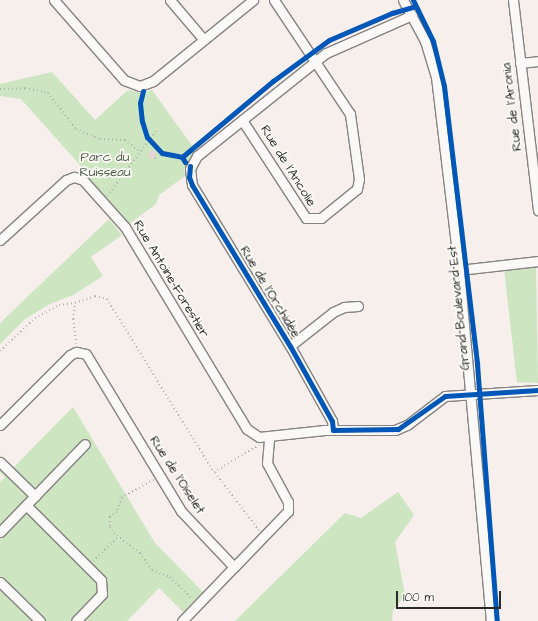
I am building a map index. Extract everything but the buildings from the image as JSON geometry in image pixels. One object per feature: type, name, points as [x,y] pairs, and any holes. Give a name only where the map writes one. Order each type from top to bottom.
[{"type":"street","points":[[54,0],[122,78],[134,86],[151,83],[253,0]]},
{"type":"street","points":[[170,0],[204,40]]},
{"type":"street","points":[[274,0],[315,61]]},
{"type":"street","name":"Grand Boulevard Est","points":[[403,0],[428,48],[436,77],[459,270],[491,621]]},
{"type":"street","name":"Rue de l'Aronia","points":[[513,0],[538,211]]},
{"type":"street","name":"Rue de l'Orchidée","points":[[333,430],[332,420],[290,346],[189,177],[190,166],[195,158],[315,61],[340,45],[412,15]]},
{"type":"street","name":"Rue de l'Ancolie","points":[[242,120],[304,217],[314,220],[321,218],[353,195],[359,183],[351,116],[315,61]]},
{"type":"street","points":[[520,63],[538,61]]},
{"type":"street","name":"Rue Antoine-Forestier","points":[[0,240],[70,178],[83,180],[125,227],[247,429],[254,435],[269,438]]},
{"type":"street","points":[[459,270],[538,261]]},
{"type":"street","points":[[290,346],[333,312],[344,307],[358,306]]},
{"type":"street","points":[[0,425],[68,357],[76,352]]},
{"type":"street","name":"Rue de l'Oiselet","points":[[76,352],[84,353],[91,360],[160,476],[187,518],[234,568]]},
{"type":"street","points":[[182,621],[286,516],[289,506],[267,463],[269,438],[333,430],[398,429],[407,425],[440,398],[471,394],[538,390]]},
{"type":"street","points":[[0,532],[85,444]]},
{"type":"street","points":[[0,462],[35,496]]},
{"type":"street","points":[[26,505],[101,580],[103,590],[76,621]]},
{"type":"street","points":[[0,582],[40,621]]},
{"type":"path","points":[[0,89],[28,88],[48,93],[76,129],[100,139],[126,140],[139,151]]},
{"type":"path","points":[[103,202],[139,151],[150,141],[156,131]]},
{"type":"path","points":[[145,133],[154,146]]},
{"type":"path","points":[[0,351],[35,318],[59,305],[75,304],[94,296],[103,297],[110,302],[214,472],[264,538]]},
{"type":"path","points":[[75,304],[73,319],[76,352]]},
{"type":"path","points":[[214,472],[269,438]]},
{"type":"path","points":[[160,476],[120,501],[117,512],[109,519],[112,530],[140,553],[152,570],[170,577],[198,604]]},
{"type":"path","points":[[88,567],[119,536]]},
{"type":"green space","name":"Parc du Ruisseau","points":[[52,72],[95,120],[128,90],[141,93],[152,90],[196,151],[184,169],[185,176],[159,195],[156,204],[129,224],[86,177],[80,165],[21,99],[0,96],[0,84]]},
{"type":"green space","points":[[109,219],[122,235],[91,257],[103,276],[73,295],[50,304],[25,319],[0,344],[0,323]]},
{"type":"green space","points":[[536,266],[538,383],[517,382],[504,269]]},
{"type":"green space","points":[[73,407],[155,543],[203,592],[183,612],[159,588],[127,621],[0,621],[0,482],[5,477],[0,472],[0,455],[13,468]]},
{"type":"green space","points":[[398,492],[414,515],[395,542],[405,595],[393,611],[392,621],[235,621],[345,513],[361,518]]},
{"type":"cycle path","points":[[413,0],[433,41],[444,86],[477,364],[497,621]]},
{"type":"cycle path","points":[[182,157],[273,81],[329,40],[392,13],[413,7]]},
{"type":"cycle path","points":[[143,91],[140,103],[142,121],[147,137],[162,153],[182,157],[185,162]]},
{"type":"cycle path","points":[[190,166],[189,177],[192,185],[290,346],[332,421],[333,430],[398,429],[445,396],[538,390]]}]
